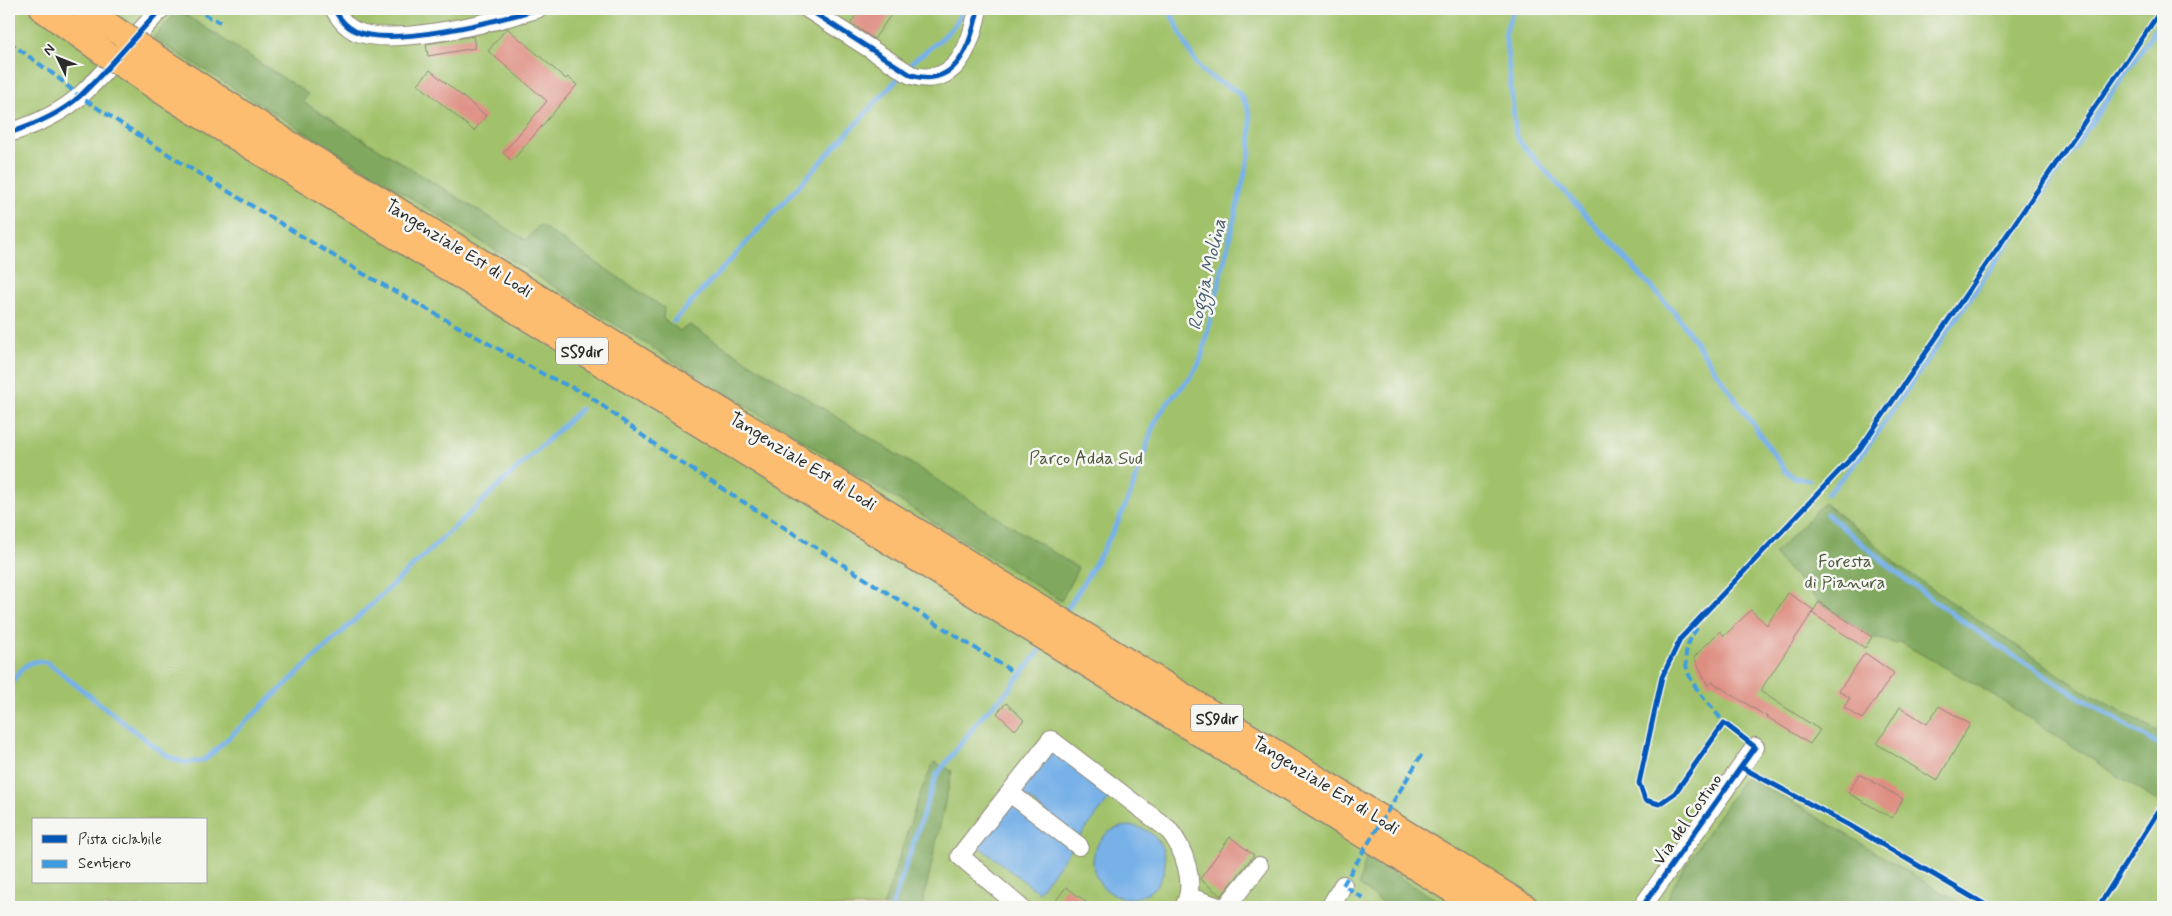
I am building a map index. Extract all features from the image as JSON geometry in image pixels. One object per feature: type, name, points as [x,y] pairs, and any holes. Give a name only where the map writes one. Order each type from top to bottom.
[{"type":"highway","name":"Tangenziale Est di Lodi","points":[[43,9],[115,59],[1053,629],[1373,828],[1525,907]]},
{"type":"highway","name":"Tangenziale Est di Lodi","points":[[86,9],[294,146],[1053,629]]},
{"type":"highway","name":"Tangenziale Est di Lodi","points":[[1373,828],[1480,907]]},
{"type":"street","points":[[9,133],[43,119],[79,96],[161,9]]},
{"type":"street","points":[[334,9],[340,18],[356,31],[377,36],[394,36],[472,27],[536,9]]},
{"type":"street","points":[[808,9],[905,71],[924,78],[938,76],[957,63],[970,42],[978,9]]},
{"type":"street","points":[[1020,907],[960,856],[1051,740],[1168,829],[1178,840],[1182,849],[1190,887],[1187,902],[1219,907]]},
{"type":"street","name":"Via del Costino","points":[[1642,907],[1755,747]]},
{"type":"street","points":[[1010,793],[1079,846]]},
{"type":"street","points":[[1226,907],[1259,866]]},
{"type":"street","points":[[1330,907],[1343,885]]},
{"type":"green space","name":"Parco Adda Sud","points":[[9,9],[2163,9],[2163,907],[9,907]]},
{"type":"green space","points":[[178,10],[308,94],[303,102],[526,240],[540,225],[664,308],[663,319],[680,331],[690,325],[1078,568],[1061,601],[153,38]]},
{"type":"green space","name":"Foresta di Pianura","points":[[1824,503],[1870,539],[1898,566],[2084,691],[2163,734],[2163,805],[1987,691],[1900,642],[1897,644],[1872,637],[1819,602],[1774,554]]},
{"type":"green space","points":[[934,762],[952,771],[922,907],[883,907],[919,796]]},
{"type":"green space","points":[[1745,777],[1787,799],[1967,907],[1664,907],[1677,878]]},
{"type":"green space","points":[[1366,857],[1448,907],[1388,907],[1359,885]]},
{"type":"water","points":[[1054,748],[1113,794],[1079,838],[1020,792]]},
{"type":"water","points":[[1012,802],[1072,848],[1038,892],[978,846]]},
{"type":"water","points":[[1129,826],[1149,832],[1159,842],[1165,862],[1159,882],[1149,892],[1129,898],[1109,892],[1099,882],[1093,862],[1099,842],[1109,832]]},
{"type":"building","points":[[860,9],[895,9],[874,39],[851,23]]},
{"type":"building","points":[[507,28],[566,79],[568,77],[577,85],[512,161],[503,153],[547,101],[488,51]]},
{"type":"building","points":[[473,36],[475,48],[428,56],[426,44]]},
{"type":"building","points":[[430,70],[486,116],[474,131],[418,84]]},
{"type":"building","points":[[1788,593],[1814,610],[1760,691],[1820,730],[1810,744],[1712,682],[1708,686],[1694,657],[1720,631],[1724,636],[1751,610],[1767,625]]},
{"type":"building","points":[[1819,602],[1872,637],[1865,648],[1812,613]]},
{"type":"building","points":[[1865,653],[1894,673],[1862,719],[1844,707],[1850,698],[1839,691]]},
{"type":"building","points":[[1006,703],[1024,720],[1015,730],[997,713]]},
{"type":"building","points":[[1939,706],[1970,724],[1937,781],[1877,744],[1900,707],[1927,724]]},
{"type":"building","points":[[1859,774],[1903,799],[1892,818],[1848,793]]},
{"type":"building","points":[[1230,837],[1254,855],[1221,896],[1200,879]]},
{"type":"building","points":[[1066,887],[1093,907],[1051,907]]},
{"type":"waterway","points":[[674,321],[914,61],[948,32],[959,17],[962,9]]},
{"type":"waterway","name":"Roggia Molina","points":[[1064,615],[1120,517],[1131,492],[1155,423],[1165,406],[1197,368],[1201,359],[1250,152],[1249,115],[1243,99],[1238,92],[1211,77],[1201,69],[1191,55],[1168,9]]},
{"type":"waterway","points":[[1514,9],[1505,32],[1516,135],[1523,146],[1676,314],[1785,470],[1795,478],[1809,480]]},
{"type":"waterway","points":[[1827,494],[1854,465],[1873,439],[2163,19]]},
{"type":"waterway","points":[[9,686],[20,671],[30,664],[41,661],[48,663],[164,754],[185,762],[206,759],[581,409]]},
{"type":"waterway","points":[[1827,514],[1939,605],[2065,688],[2163,747]]},
{"type":"waterway","points":[[892,907],[936,776],[984,714],[1007,692],[1044,645]]},
{"type":"marked path","points":[[193,9],[220,22]]},
{"type":"marked path","points":[[9,42],[56,76],[79,96],[180,162],[362,273],[545,375],[588,395],[669,455],[1010,670]]},
{"type":"marked path","points":[[1697,628],[1689,643],[1686,656],[1687,668],[1698,690],[1724,723]]},
{"type":"marked path","points":[[1363,898],[1343,885],[1422,754]]},
{"type":"cycle path","points":[[9,133],[46,118],[80,96],[161,9]]},
{"type":"cycle path","points":[[334,9],[343,22],[355,31],[372,35],[393,36],[418,35],[472,26],[537,9]]},
{"type":"cycle path","points":[[808,9],[911,75],[927,78],[940,76],[951,69],[959,60],[971,36],[978,9]]},
{"type":"cycle path","points":[[1642,907],[1755,747],[1724,723],[1675,793],[1659,804],[1645,800],[1639,783],[1662,677],[1681,638],[1859,450],[2162,9]]},
{"type":"cycle path","points":[[1741,767],[1849,825],[1989,907]]},
{"type":"cycle path","points":[[2098,907],[2163,804]]}]
